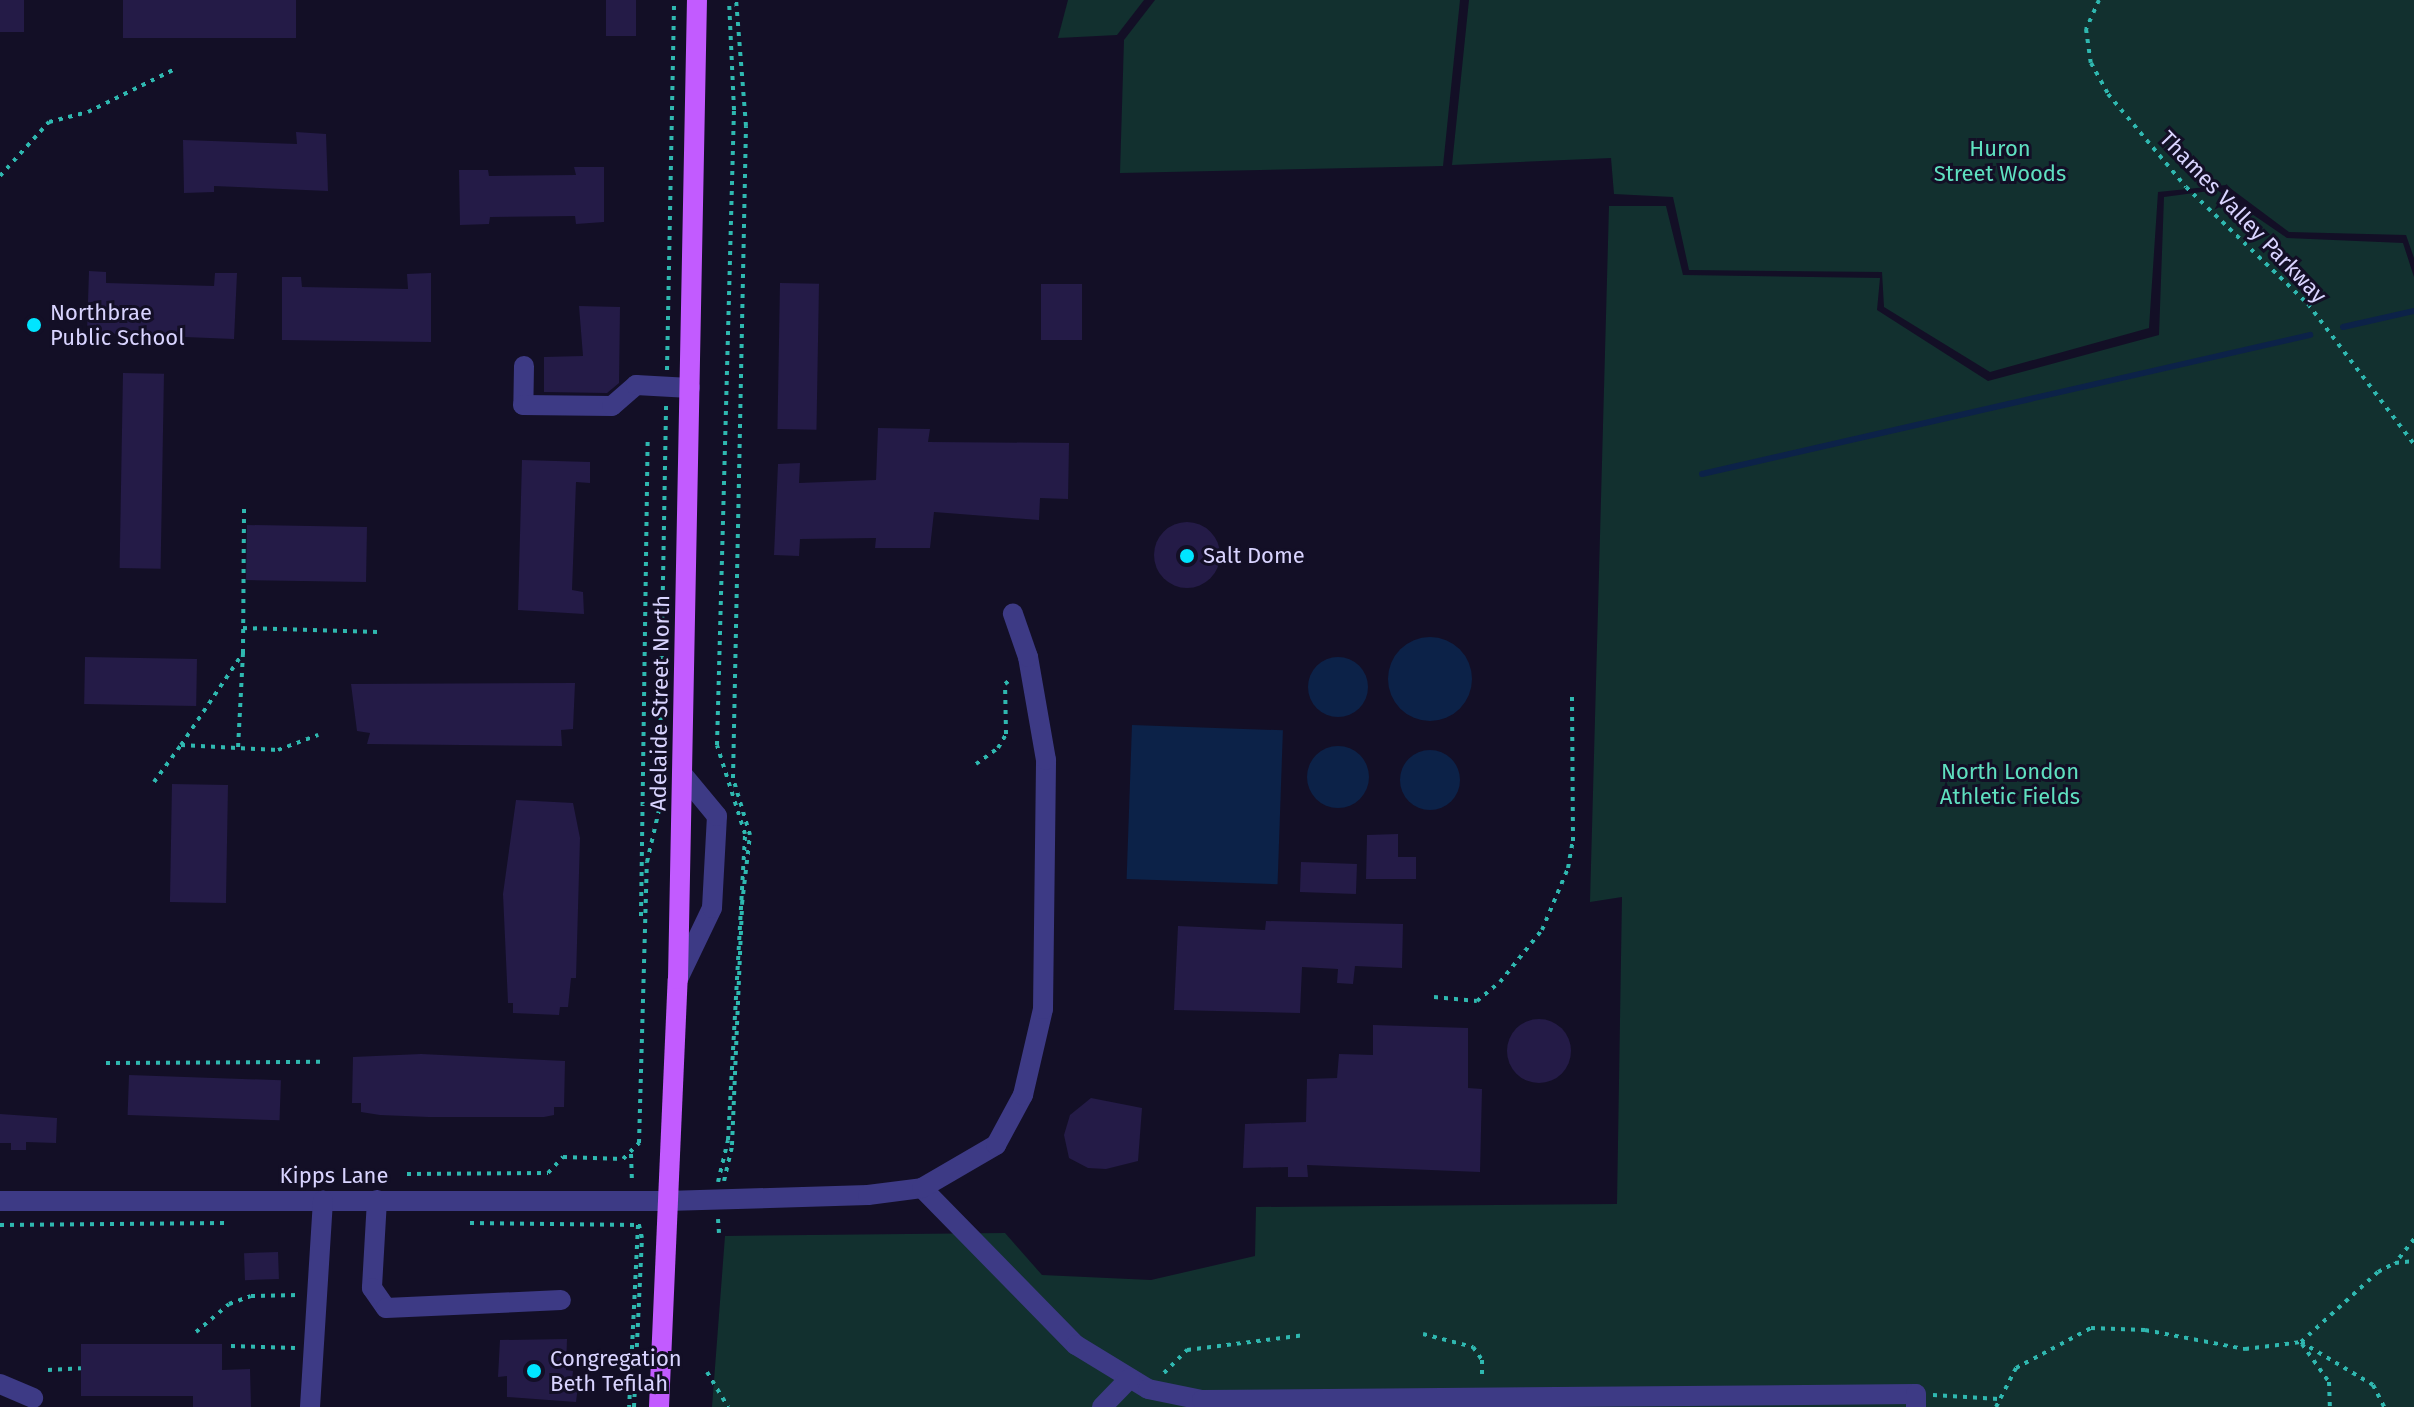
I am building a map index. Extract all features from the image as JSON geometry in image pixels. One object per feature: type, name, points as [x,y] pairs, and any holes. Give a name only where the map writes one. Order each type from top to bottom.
[{"type":"main road","name":"Adelaide Street North","points":[[659,1407],[678,979],[697,0]]},
{"type":"street","points":[[524,366],[523,405],[612,406],[636,385],[690,388]]},
{"type":"street","points":[[1013,614],[1030,665],[1046,760],[1043,1009],[1023,1095],[996,1145],[922,1188],[1076,1345],[1148,1389],[1202,1400],[1916,1400]]},
{"type":"street","points":[[678,979],[712,908],[717,816],[683,775]]},
{"type":"street","name":"Kipps Lane","points":[[0,1201],[667,1201],[868,1195],[922,1188]]},
{"type":"street","points":[[310,1407],[323,1200]]},
{"type":"street","points":[[377,1200],[372,1288],[386,1308],[561,1300]]},
{"type":"street","points":[[1102,1407],[1130,1378]]},
{"type":"street","points":[[0,1384],[33,1398]]},
{"type":"path","points":[[640,971],[647,862],[659,810],[674,0]]},
{"type":"path","points":[[719,1198],[728,1140],[745,834],[717,745],[734,110],[729,0]]},
{"type":"path","points":[[719,1198],[732,1145],[742,904],[750,835],[733,778],[746,126],[736,0]]},
{"type":"path","name":"Thames Valley Parkway","points":[[2099,0],[2086,29],[2091,63],[2108,94],[2186,187],[2308,304],[2342,353],[2414,444]]},
{"type":"path","points":[[0,176],[49,122],[88,112],[177,68]]},
{"type":"path","points":[[634,1407],[642,1238],[628,1157],[639,1143],[648,442]]},
{"type":"path","points":[[238,748],[243,653],[244,503]]},
{"type":"path","points":[[243,628],[378,632]]},
{"type":"path","points":[[154,782],[243,653]]},
{"type":"path","points":[[976,764],[1006,734],[1005,684],[1030,665]]},
{"type":"path","points":[[1434,997],[1477,1001],[1519,961],[1542,930],[1573,841],[1572,694]]},
{"type":"path","points":[[181,745],[278,750],[318,735]]},
{"type":"path","points":[[106,1063],[321,1062]]},
{"type":"path","points":[[407,1174],[548,1173],[563,1157],[623,1159],[639,1143]]},
{"type":"path","points":[[2395,1263],[2414,1239]]},
{"type":"path","points":[[1996,1407],[2016,1368],[2091,1328],[2145,1330],[2245,1349],[2301,1342],[2378,1272],[2395,1263],[2414,1261]]},
{"type":"path","points":[[196,1332],[229,1304],[251,1296],[316,1296]]},
{"type":"path","points":[[1423,1334],[1473,1347],[1482,1360],[1483,1398]]},
{"type":"path","points":[[1148,1389],[1187,1350],[1305,1335]]},
{"type":"path","points":[[2301,1342],[2329,1382],[2330,1407]]},
{"type":"path","points":[[2301,1342],[2373,1385],[2384,1407]]},
{"type":"path","points":[[231,1346],[313,1348]]},
{"type":"path","points":[[48,1370],[81,1368]]},
{"type":"path","points":[[707,1372],[728,1407]]},
{"type":"path","points":[[1916,1400],[1999,1399]]},
{"type":"green space","points":[[1068,0],[1144,0],[1117,35],[1058,38]]},
{"type":"green space","points":[[1155,0],[1460,0],[1443,166],[1120,173],[1124,40]]},
{"type":"green space","name":"Huron Street Woods","points":[[1469,0],[2414,0],[2414,258],[2406,235],[2289,232],[2226,185],[2158,192],[2149,328],[1990,372],[1884,307],[1882,272],[1689,270],[1673,197],[1614,194],[1611,158],[1452,165]]},
{"type":"green space","name":"North London Athletic Fields","points":[[2217,190],[2287,238],[2403,243],[2414,277],[2414,1407],[712,1407],[725,1236],[1005,1233],[1042,1275],[1151,1280],[1255,1256],[1256,1207],[1617,1204],[1622,897],[1590,902],[1609,206],[1666,206],[1683,275],[1880,278],[1877,310],[1988,381],[2159,335],[2164,197]]},
{"type":"water","points":[[1430,637],[1446,640],[1460,649],[1469,663],[1472,679],[1469,695],[1460,709],[1446,718],[1430,721],[1414,718],[1400,709],[1391,695],[1388,679],[1391,663],[1400,649],[1414,640]]},
{"type":"water","points":[[1338,657],[1350,659],[1359,666],[1366,675],[1366,699],[1359,708],[1350,715],[1338,717],[1326,715],[1317,708],[1310,699],[1308,687],[1310,675],[1317,666],[1326,659]]},
{"type":"water","points":[[1132,725],[1283,730],[1278,884],[1127,879]]},
{"type":"water","points":[[1338,746],[1360,755],[1369,777],[1360,799],[1338,808],[1316,799],[1307,777],[1316,755]]},
{"type":"water","points":[[1430,750],[1441,752],[1451,759],[1458,769],[1458,791],[1451,801],[1441,808],[1430,810],[1419,808],[1409,801],[1402,791],[1400,780],[1402,769],[1409,759],[1419,752]]},
{"type":"building","points":[[0,0],[24,0],[24,32],[0,32]]},
{"type":"building","points":[[123,0],[296,0],[296,38],[123,38]]},
{"type":"building","points":[[606,0],[636,0],[636,36],[606,36]]},
{"type":"building","points":[[296,132],[326,134],[328,191],[214,186],[214,192],[184,193],[183,140],[297,144]]},
{"type":"building","points":[[574,167],[604,167],[604,222],[576,224],[575,216],[490,217],[489,224],[460,225],[459,170],[488,170],[489,176],[576,175]]},
{"type":"building","points":[[89,271],[106,272],[106,283],[214,286],[215,273],[237,273],[234,339],[87,333]]},
{"type":"building","points":[[431,273],[431,342],[282,340],[282,277],[301,277],[302,287],[408,289],[407,274]]},
{"type":"building","points":[[780,283],[819,284],[816,430],[777,429]]},
{"type":"building","points":[[1041,284],[1082,284],[1082,340],[1041,340]]},
{"type":"building","points":[[579,306],[620,307],[619,383],[607,393],[544,392],[544,357],[583,356]]},
{"type":"building","points":[[123,373],[164,374],[161,569],[120,568]]},
{"type":"building","points":[[878,428],[930,429],[928,442],[1069,443],[1068,499],[1040,498],[1039,520],[934,512],[930,548],[875,548],[876,538],[800,539],[799,556],[774,555],[778,464],[800,463],[799,483],[876,480]]},
{"type":"building","points":[[522,460],[590,462],[590,483],[576,482],[572,590],[583,592],[584,614],[518,610]]},
{"type":"building","name":"Salt Dome","points":[[1187,522],[1200,525],[1210,532],[1217,542],[1220,555],[1217,568],[1210,578],[1200,585],[1187,588],[1174,585],[1164,578],[1157,568],[1154,555],[1157,542],[1164,532],[1174,525]]},
{"type":"building","points":[[247,525],[367,527],[366,582],[246,580]]},
{"type":"building","points":[[85,657],[197,659],[196,706],[84,704]]},
{"type":"building","points":[[575,683],[573,729],[561,730],[562,746],[367,744],[370,733],[357,731],[351,684]]},
{"type":"building","points":[[172,784],[228,785],[226,903],[170,902]]},
{"type":"building","points":[[516,800],[573,803],[580,838],[576,978],[571,978],[568,1007],[560,1007],[559,1015],[513,1013],[513,1003],[508,1003],[503,894]]},
{"type":"building","points":[[1398,834],[1398,857],[1416,857],[1416,879],[1366,879],[1367,835]]},
{"type":"building","points":[[1301,862],[1357,864],[1356,894],[1300,892]]},
{"type":"building","points":[[1266,921],[1403,924],[1402,968],[1355,966],[1353,984],[1337,983],[1338,969],[1302,967],[1300,1013],[1174,1010],[1178,926],[1265,930]]},
{"type":"building","points":[[1539,1019],[1557,1025],[1565,1033],[1571,1051],[1565,1069],[1557,1077],[1539,1083],[1521,1077],[1513,1069],[1507,1051],[1513,1033],[1521,1025]]},
{"type":"building","points":[[1373,1025],[1468,1028],[1468,1088],[1482,1089],[1480,1172],[1307,1165],[1308,1177],[1288,1177],[1288,1167],[1243,1168],[1245,1124],[1306,1122],[1307,1079],[1337,1078],[1339,1054],[1373,1055]]},
{"type":"building","points":[[421,1054],[565,1061],[564,1107],[554,1107],[554,1115],[544,1117],[429,1117],[361,1112],[361,1103],[352,1103],[353,1057]]},
{"type":"building","points":[[129,1075],[281,1080],[280,1120],[128,1115]]},
{"type":"building","points":[[1091,1098],[1142,1108],[1138,1161],[1106,1169],[1088,1168],[1069,1158],[1064,1135],[1070,1115]]},
{"type":"building","points":[[0,1114],[57,1118],[56,1143],[26,1142],[26,1150],[11,1150],[11,1143],[0,1143]]},
{"type":"building","points":[[278,1252],[279,1279],[245,1280],[244,1253]]},
{"type":"building","name":"Congregation Beth Tefilah","points":[[567,1339],[566,1370],[573,1371],[572,1380],[578,1386],[576,1402],[507,1397],[507,1376],[498,1377],[500,1340]]},
{"type":"building","points":[[81,1344],[222,1344],[222,1370],[250,1369],[251,1407],[193,1407],[193,1396],[81,1396]]},
{"type":"waterway","points":[[2343,327],[2414,311]]},
{"type":"waterway","points":[[1702,474],[2310,335]]},
{"type":"place","name":"Northbrae Public School","points":[[34,325]]},
{"type":"place","name":"Salt Dome","points":[[1187,556]]},
{"type":"place","name":"Congregation Beth Tefilah","points":[[534,1371]]}]
